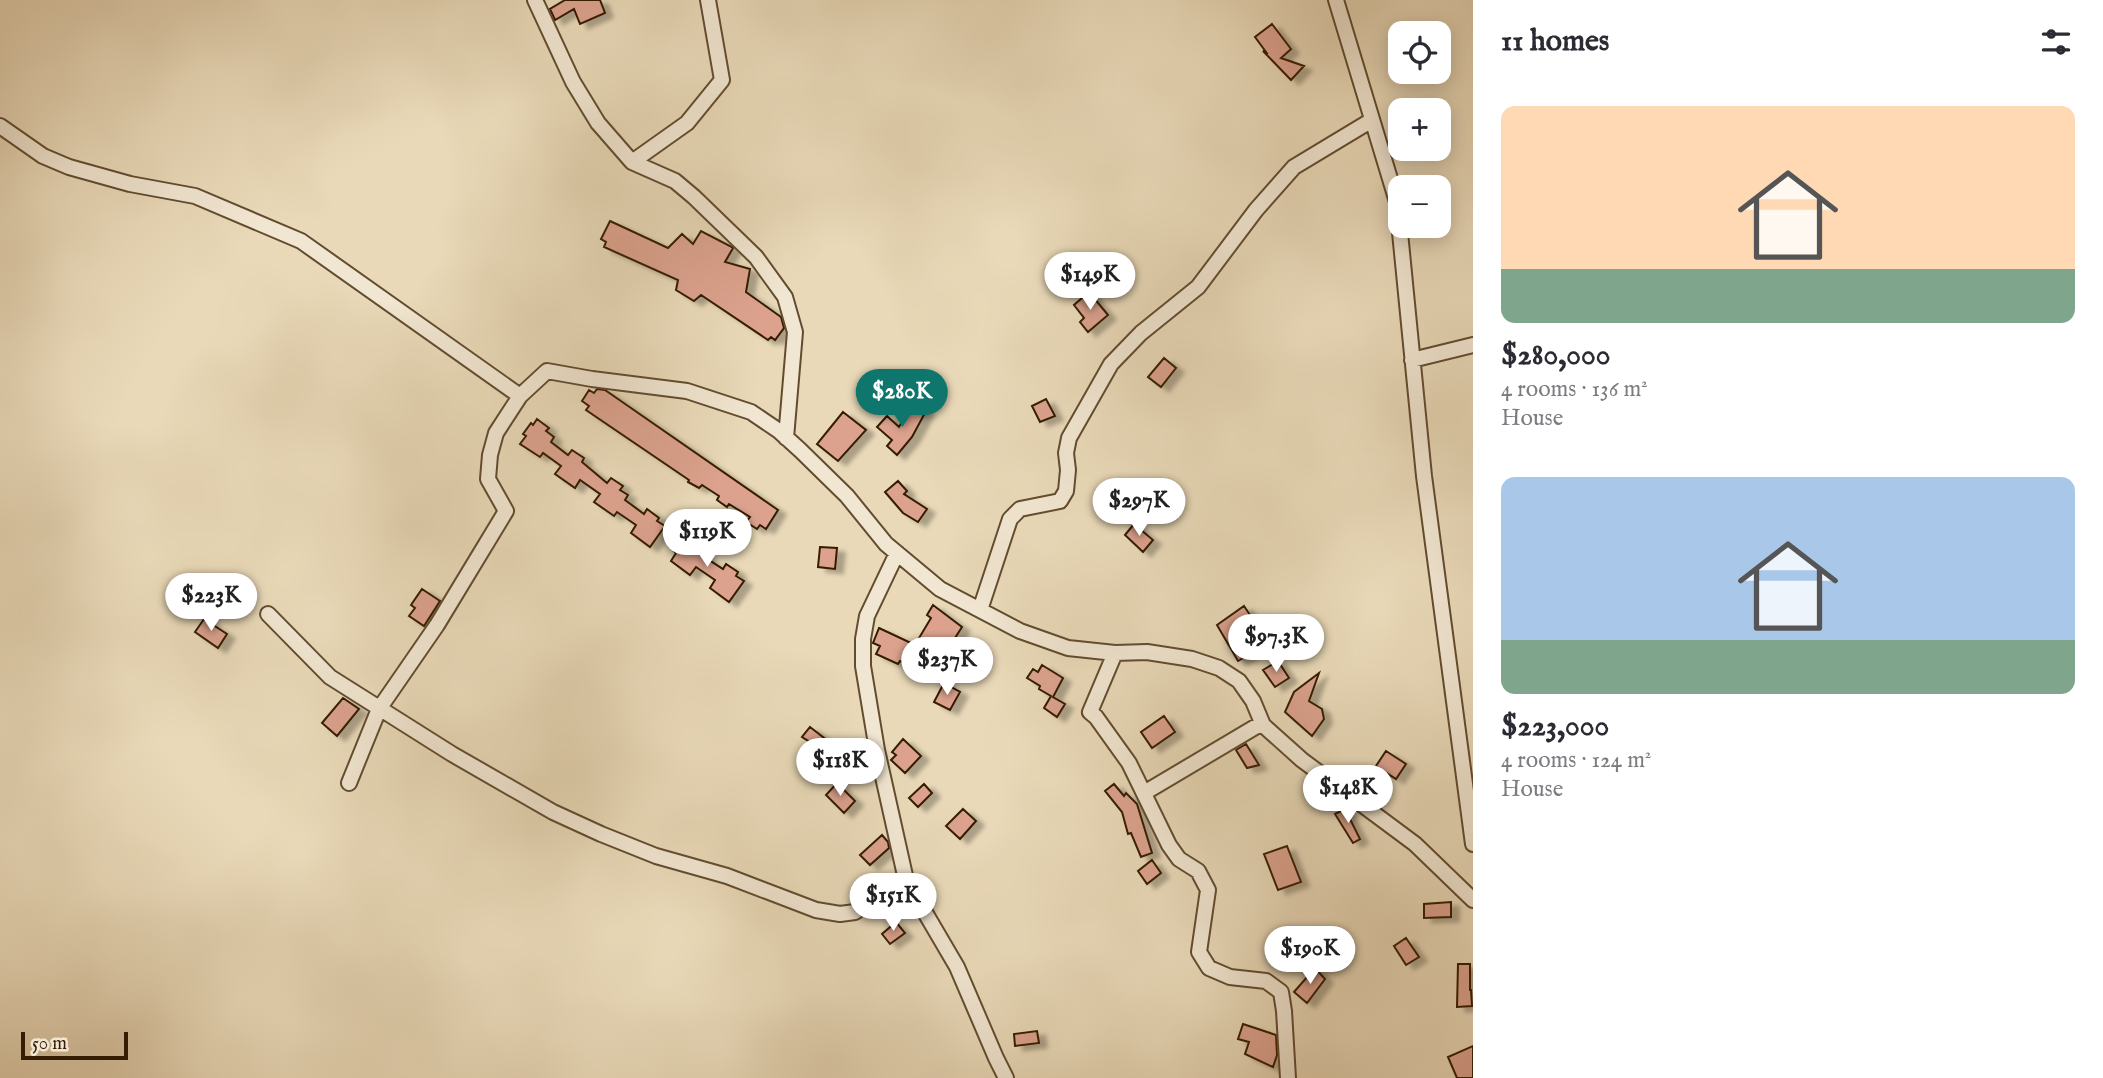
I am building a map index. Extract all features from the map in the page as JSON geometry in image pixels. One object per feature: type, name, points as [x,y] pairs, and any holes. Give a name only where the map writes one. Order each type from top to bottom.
[{"type":"street","points":[[535,0],[573,82],[598,123],[632,162],[675,181],[694,197],[756,257],[785,297],[795,332],[786,438]]},
{"type":"street","points":[[632,162],[687,123],[722,80],[708,0]]},
{"type":"street","points":[[1336,0],[1397,202],[1424,476],[1473,844]]},
{"type":"street","points":[[980,610],[1010,519],[1020,509],[1059,501],[1066,491],[1066,453],[1069,438],[1111,364],[1141,332],[1198,287],[1256,210],[1294,167],[1372,120]]},
{"type":"street","points":[[0,126],[43,156],[69,167],[130,184],[195,197],[301,241],[520,396]]},
{"type":"street","points":[[1412,360],[1473,345]]},
{"type":"street","points":[[349,783],[379,709],[437,625],[506,512],[488,479],[490,455],[496,433],[520,396],[547,371],[687,391],[751,412],[786,438],[847,496],[886,544],[940,589],[1020,631],[1068,648],[1115,653],[1147,652],[1192,659],[1219,668],[1239,681],[1253,701],[1262,723],[1302,760],[1415,844],[1473,900]]},
{"type":"street","points":[[897,553],[867,616],[863,639],[863,666],[877,750],[906,880],[957,967],[1006,1078]]},
{"type":"street","points":[[268,614],[330,677],[379,709],[553,812],[656,856],[727,876],[816,910],[840,914],[855,912],[891,886],[906,880]]},
{"type":"street","points":[[1115,653],[1090,712],[1129,763],[1169,845],[1179,859],[1198,872],[1208,890],[1199,952],[1209,968],[1230,977],[1266,981],[1281,992],[1287,1078]]},
{"type":"street","points":[[1144,793],[1262,723]]},
{"type":"building","points":[[565,0],[600,0],[605,13],[580,24],[574,9],[555,20],[550,9]]},
{"type":"building","points":[[1272,24],[1291,49],[1281,58],[1304,66],[1291,80],[1263,51],[1266,52],[1255,37]]},
{"type":"building","points":[[610,221],[668,248],[682,234],[693,244],[701,231],[730,246],[733,248],[725,262],[750,269],[746,292],[781,317],[784,328],[775,340],[771,337],[768,340],[701,295],[694,301],[676,290],[678,280],[604,247],[606,242],[601,239]]},
{"type":"building","points":[[1089,292],[1108,315],[1088,332],[1080,322],[1084,318],[1074,305]]},
{"type":"building","points":[[1164,358],[1176,368],[1161,387],[1148,377]]},
{"type":"building","points":[[597,389],[605,390],[778,510],[766,529],[760,525],[757,529],[746,522],[750,517],[729,504],[727,507],[717,500],[719,496],[702,485],[699,488],[688,482],[689,480],[586,410],[589,406],[582,401],[589,390],[594,393]]},
{"type":"building","points":[[1046,399],[1055,416],[1040,422],[1032,406]]},
{"type":"building","points":[[912,404],[926,411],[912,437],[897,455],[887,446],[892,440],[877,427],[887,416],[899,427]]},
{"type":"building","points":[[843,412],[866,430],[838,461],[817,444]]},
{"type":"building","points":[[537,419],[549,428],[546,431],[554,437],[551,442],[568,455],[572,450],[584,458],[582,462],[607,483],[611,478],[623,486],[620,490],[628,495],[625,500],[644,514],[647,509],[659,518],[657,521],[665,526],[650,547],[631,533],[636,525],[617,512],[614,516],[594,502],[600,494],[580,480],[575,488],[555,474],[561,466],[543,453],[540,457],[520,444],[526,436],[523,434]]},
{"type":"building","points":[[898,481],[907,491],[904,494],[927,509],[918,522],[903,513],[885,492]]},
{"type":"building","points":[[1134,524],[1153,540],[1143,552],[1125,535]]},
{"type":"building","points":[[687,537],[699,545],[697,549],[705,554],[703,556],[723,569],[726,564],[738,572],[736,576],[744,581],[729,602],[710,588],[715,580],[696,567],[690,575],[671,561],[681,540],[684,542]]},
{"type":"building","points":[[820,547],[837,548],[835,569],[818,567]]},
{"type":"building","points":[[422,589],[440,601],[424,626],[409,616],[415,608],[411,605]]},
{"type":"building","points":[[933,605],[962,627],[946,652],[919,638],[931,618],[927,615]]},
{"type":"building","points":[[1244,606],[1254,621],[1240,630],[1252,653],[1238,661],[1217,625]]},
{"type":"building","points":[[204,619],[227,634],[218,648],[195,632]]},
{"type":"building","points":[[879,628],[911,643],[903,662],[898,664],[876,654],[880,646],[873,643]]},
{"type":"building","points":[[1278,661],[1289,678],[1275,687],[1263,670]]},
{"type":"building","points":[[1042,665],[1063,678],[1053,697],[1065,704],[1057,717],[1044,708],[1051,696],[1027,678],[1033,669],[1038,672]]},
{"type":"building","points":[[1319,673],[1309,701],[1322,709],[1324,719],[1312,736],[1285,712],[1294,692]]},
{"type":"building","points":[[944,683],[960,692],[950,710],[934,702]]},
{"type":"building","points":[[343,698],[359,709],[337,736],[322,723]]},
{"type":"building","points":[[1164,716],[1175,732],[1152,748],[1141,732]]},
{"type":"building","points":[[810,727],[832,744],[834,741],[854,753],[851,757],[858,762],[853,769],[802,737]]},
{"type":"building","points":[[903,739],[921,756],[905,773],[891,760],[896,755],[892,752]]},
{"type":"building","points":[[1246,744],[1259,765],[1247,768],[1236,750]]},
{"type":"building","points":[[1386,751],[1406,764],[1396,779],[1376,766]]},
{"type":"building","points":[[837,783],[855,801],[844,813],[826,795]]},
{"type":"building","points":[[924,784],[932,793],[918,807],[909,798]]},
{"type":"building","points":[[1114,784],[1124,796],[1126,793],[1137,804],[1152,853],[1141,857],[1131,833],[1128,834],[1122,812],[1105,791]]},
{"type":"building","points":[[963,809],[976,821],[960,839],[946,826]]},
{"type":"building","points":[[1345,809],[1360,839],[1353,843],[1335,814]]},
{"type":"building","points":[[882,835],[889,848],[870,865],[860,855]]},
{"type":"building","points":[[1287,846],[1301,882],[1278,890],[1264,854]]},
{"type":"building","points":[[1152,860],[1161,873],[1147,884],[1138,871]]},
{"type":"building","points":[[1451,902],[1451,917],[1424,918],[1424,904]]},
{"type":"building","points":[[896,922],[905,933],[890,944],[882,934]]},
{"type":"building","points":[[1406,938],[1419,957],[1406,965],[1394,946]]},
{"type":"building","points":[[1458,964],[1470,964],[1472,1006],[1457,1007]]},
{"type":"building","points":[[1315,968],[1325,979],[1307,1003],[1294,992]]},
{"type":"building","points":[[1243,1024],[1276,1035],[1277,1055],[1273,1067],[1245,1054],[1249,1042],[1238,1039]]},
{"type":"building","points":[[1037,1031],[1039,1043],[1015,1046],[1014,1034]]},
{"type":"building","points":[[1473,1046],[1473,1078],[1457,1078],[1448,1057]]}]
